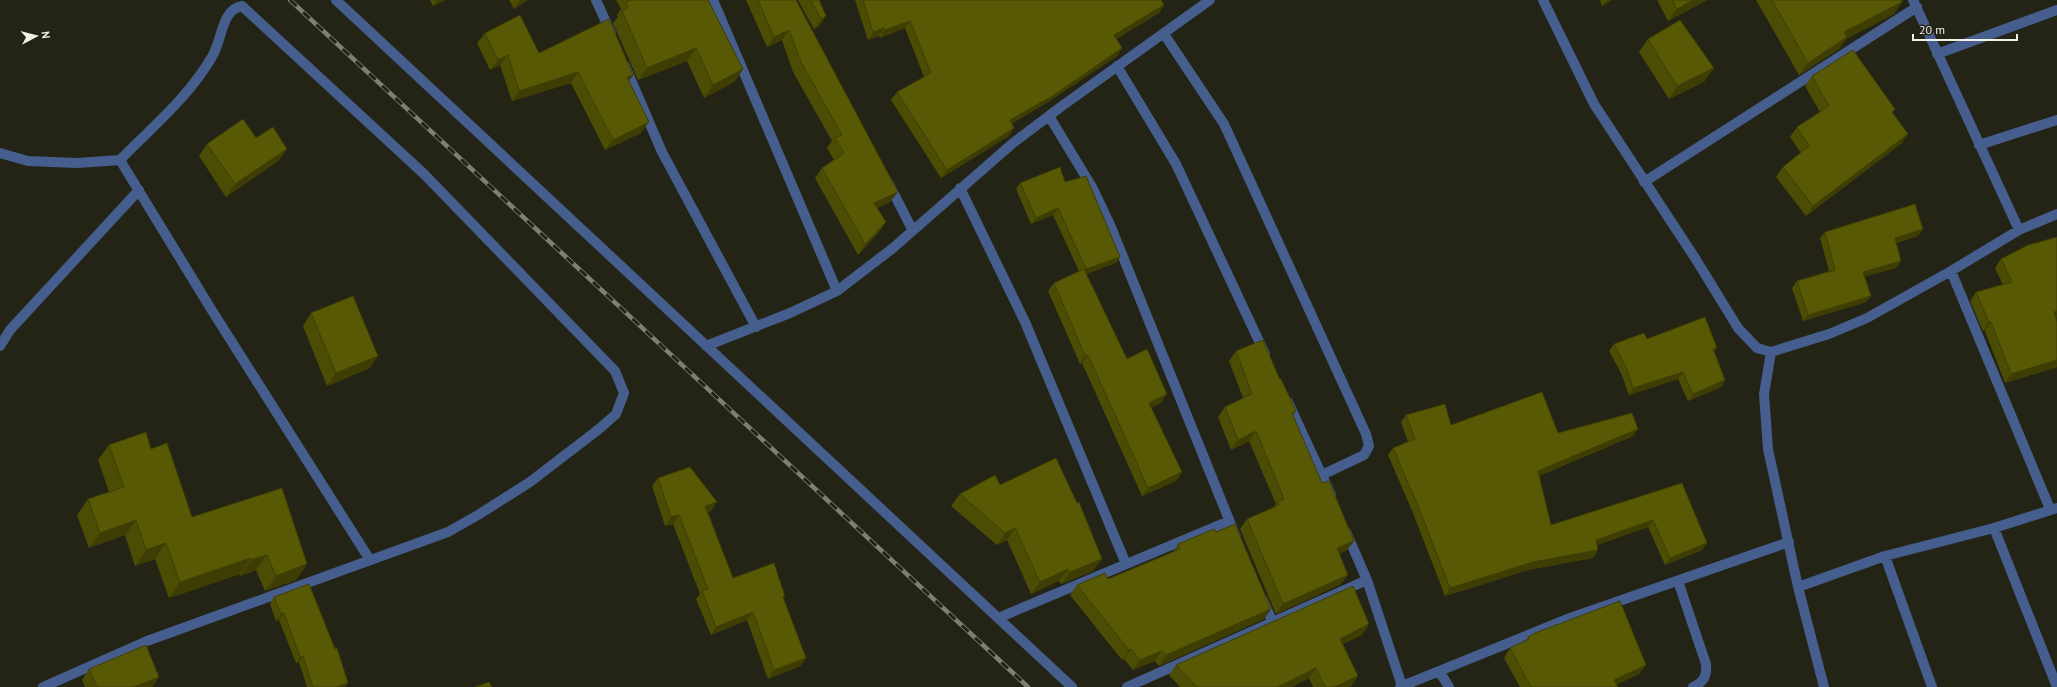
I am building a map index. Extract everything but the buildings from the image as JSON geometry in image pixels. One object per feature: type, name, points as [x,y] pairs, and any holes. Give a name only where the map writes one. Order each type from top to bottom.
[{"type":"street","points":[[336,0],[1072,687]]},
{"type":"street","points":[[596,0],[616,45]]},
{"type":"street","points":[[713,0],[837,290]]},
{"type":"street","points":[[706,346],[790,313],[837,290],[893,248],[912,229],[1013,143],[1117,66],[1210,0]]},
{"type":"street","points":[[1543,0],[1594,104],[1738,328],[1757,348],[1771,352],[1829,334],[1867,318],[1951,271],[2019,230],[2057,214]]},
{"type":"street","points":[[1644,182],[1915,4],[2019,230]]},
{"type":"street","points":[[0,153],[28,161],[76,163],[120,160],[195,84],[214,54],[230,13],[235,7],[242,6],[424,174],[615,371],[624,393],[616,414],[599,429],[530,482],[448,532],[147,641],[43,687]]},
{"type":"street","points":[[1937,54],[2057,10]]},
{"type":"street","points":[[1164,34],[1224,124],[1366,434],[1369,446],[1364,455],[1322,475]]},
{"type":"street","points":[[623,60],[662,152],[756,327]]},
{"type":"street","points":[[1117,66],[1176,164],[1268,361]]},
{"type":"street","points":[[1049,116],[1092,187],[1111,227],[1242,550]]},
{"type":"street","points":[[1979,145],[2057,120]]},
{"type":"street","points":[[120,160],[211,309],[370,560]]},
{"type":"street","points":[[883,174],[912,229]]},
{"type":"street","points":[[960,188],[1025,322],[1126,564]]},
{"type":"street","points":[[0,346],[10,330],[139,190]]},
{"type":"street","points":[[1798,587],[1885,556],[1994,528],[2054,508],[1951,271]]},
{"type":"street","points":[[1771,352],[1764,394],[1768,448],[1798,587],[1824,687]]},
{"type":"street","points":[[1282,389],[1334,503]]},
{"type":"street","points":[[998,618],[1229,521]]},
{"type":"street","points":[[1343,524],[1367,580],[1401,687],[1570,618],[1789,542]]},
{"type":"street","points":[[1994,528],[2057,687]]},
{"type":"street","points":[[1885,556],[1932,687]]},
{"type":"street","points":[[1127,687],[1272,621],[1367,580]]},
{"type":"street","points":[[1678,581],[1706,664],[1707,674],[1701,683],[1693,687]]},
{"type":"street","points":[[1260,593],[1272,621]]},
{"type":"street","points":[[1439,671],[1449,687]]},
{"type":"railway","points":[[290,0],[1028,687]]}]
